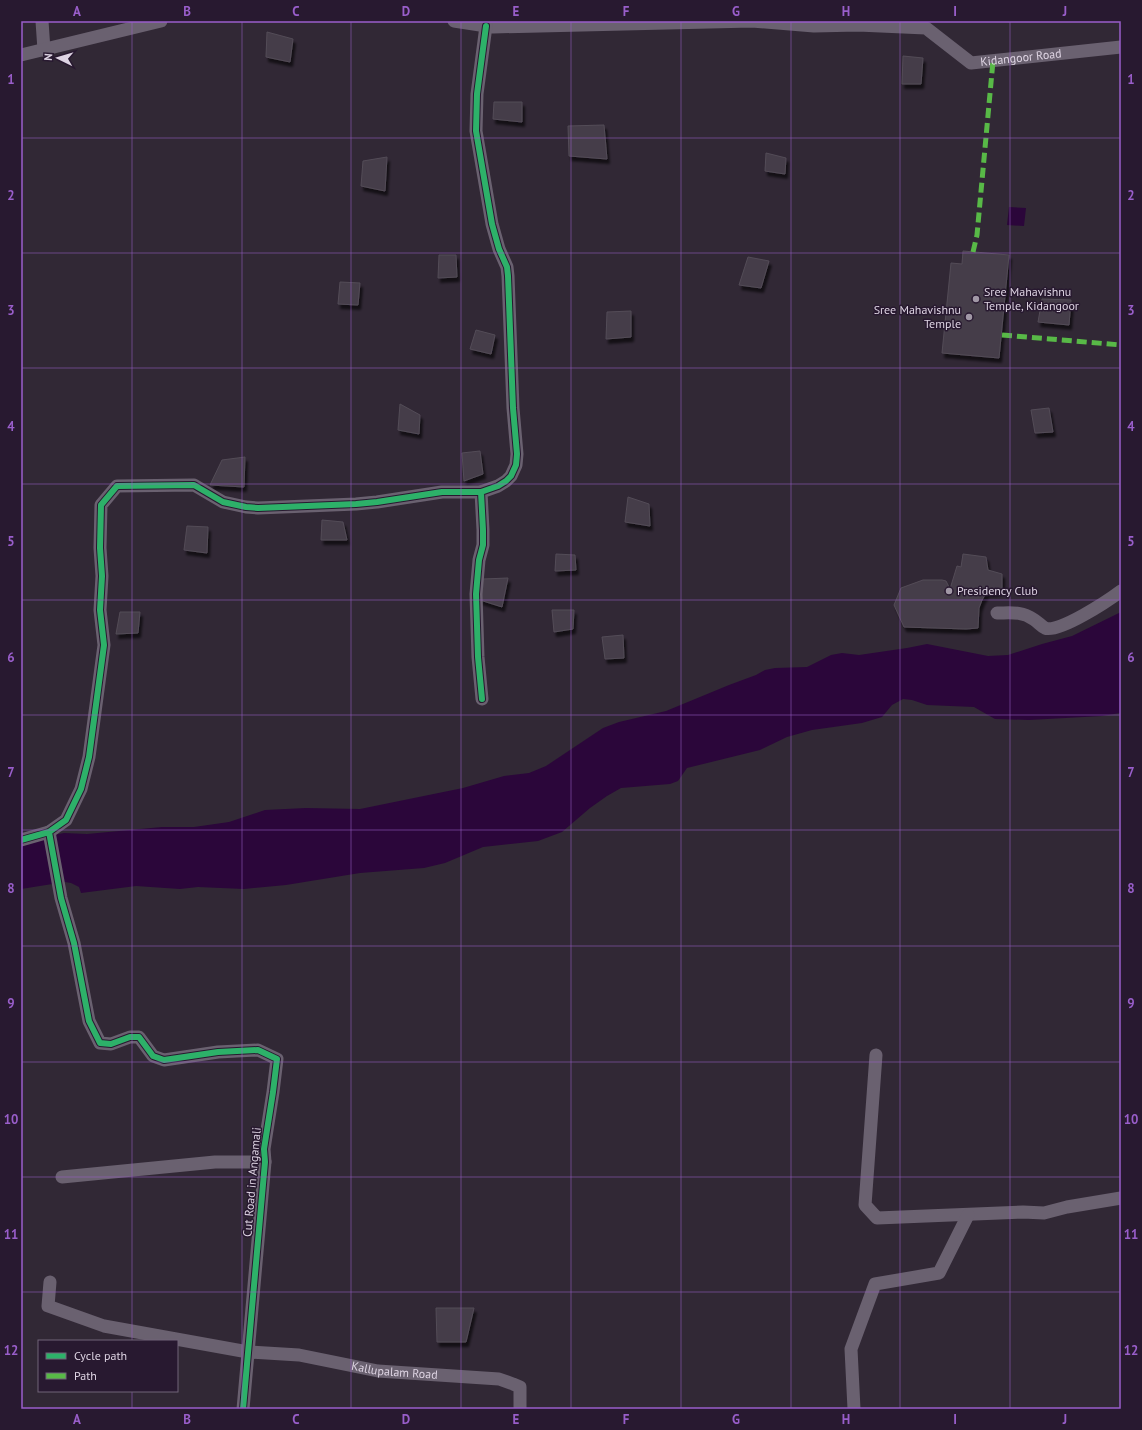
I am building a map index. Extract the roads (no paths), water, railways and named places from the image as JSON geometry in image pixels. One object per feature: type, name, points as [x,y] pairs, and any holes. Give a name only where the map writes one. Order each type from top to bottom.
[{"type":"street","points":[[42,21],[44,50]]},
{"type":"street","points":[[21,55],[161,21]]},
{"type":"street","name":"Kidangoor Road","points":[[454,21],[486,26],[505,24],[752,21],[814,26],[858,25],[926,28],[971,63],[1121,47]]},
{"type":"street","points":[[21,840],[49,832],[66,820],[81,789],[88,757],[104,645],[100,610],[102,576],[100,548],[100,504],[117,486],[194,486],[223,502],[258,508],[356,504],[442,492],[481,492],[498,486],[511,476],[516,465],[517,454],[513,408],[508,276],[507,267],[499,249],[492,224],[476,131],[477,94],[486,26]]},
{"type":"street","points":[[481,492],[483,545],[479,560],[476,594],[478,658],[482,699]]},
{"type":"street","points":[[997,613],[1022,613],[1028,615],[1045,628],[1051,629],[1066,624],[1121,591]]},
{"type":"street","name":"Cut Road in Angamali","points":[[49,832],[61,898],[74,943],[89,1021],[100,1043],[111,1044],[130,1037],[139,1037],[153,1056],[164,1060],[218,1052],[258,1050],[277,1059],[264,1148],[265,1162],[243,1409]]},
{"type":"street","points":[[876,1055],[865,1205],[877,1218],[1023,1212],[1044,1213],[1067,1207],[1121,1198]]},
{"type":"street","points":[[62,1177],[215,1162],[265,1162]]},
{"type":"street","points":[[854,1409],[851,1349],[875,1284],[939,1273],[968,1215]]},
{"type":"street","points":[[50,1282],[48,1306],[104,1326],[248,1352]]},
{"type":"street","name":"Kallupalam Road","points":[[248,1352],[299,1355],[378,1371],[499,1379],[520,1387],[520,1409]]},
{"type":"place","name":"Sree Mahavishnu Temple, Kidangoor","points":[[976,299]]},
{"type":"place","name":"Sree Mahavishnu Temple","points":[[969,317]]},
{"type":"place","name":"Presidency Club","points":[[949,591]]}]
